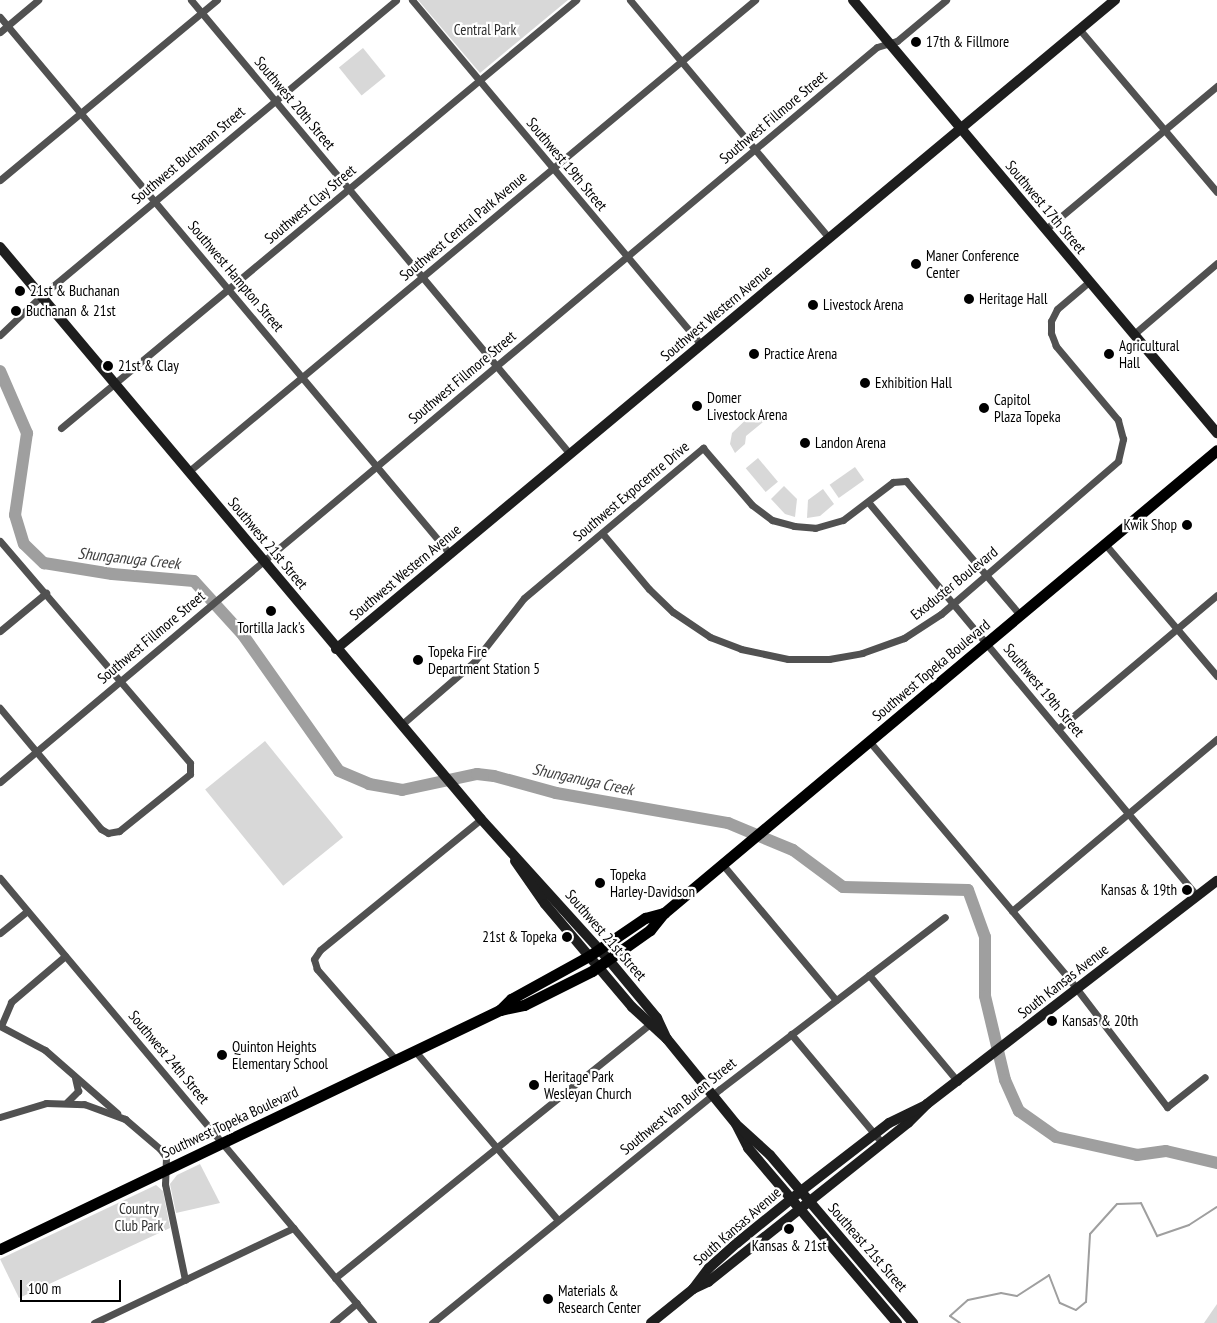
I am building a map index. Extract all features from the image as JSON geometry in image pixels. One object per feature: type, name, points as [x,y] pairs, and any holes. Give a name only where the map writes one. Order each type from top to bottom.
[{"type":"main road","name":"Southwest 17th Street","points":[[853,0],[1217,432]]},
{"type":"main road","name":"Southwest Western Avenue","points":[[336,649],[1115,0]]},
{"type":"main road","name":"Southwest 21st Street","points":[[0,247],[336,649],[514,858],[534,889],[598,967],[653,1021]]},
{"type":"main road","name":"Southwest Topeka Boulevard","points":[[2,1246],[500,1010],[524,1005],[598,967],[650,930],[664,913],[1217,450]]},
{"type":"main road","name":"Southwest 21st Street","points":[[514,858],[531,872],[608,959],[653,1021],[736,1124],[748,1148],[791,1199]]},
{"type":"main road","name":"South Kansas Avenue","points":[[693,1289],[708,1282],[882,1143],[927,1104],[1217,881]]},
{"type":"main road","name":"Southwest Topeka Boulevard","points":[[500,1010],[511,999],[589,956],[645,918],[664,913]]},
{"type":"main road","name":"South Kansas Avenue","points":[[651,1323],[693,1289],[709,1268],[801,1191],[874,1134],[908,1111],[927,1104]]},
{"type":"main road","name":"Southwest 21st Street","points":[[736,1124],[752,1136],[801,1191]]},
{"type":"main road","name":"Southeast 21st Street","points":[[801,1191],[913,1323]]},
{"type":"main road","name":"Southeast 21st Street","points":[[791,1199],[897,1323]]},
{"type":"street","points":[[0,32],[38,0]]},
{"type":"street","name":"Southwest 20th Street","points":[[191,0],[570,454]]},
{"type":"street","points":[[0,180],[217,0]]},
{"type":"street","name":"Southwest Buchanan Street","points":[[0,335],[41,296],[396,0]]},
{"type":"street","name":"Southwest 19th Street","points":[[412,0],[701,345]]},
{"type":"street","name":"Southwest Clay Street","points":[[61,428],[576,0]]},
{"type":"street","points":[[630,0],[830,238]]},
{"type":"street","name":"Southwest Central Park Avenue","points":[[188,472],[755,0]]},
{"type":"street","name":"Southwest Fillmore Street","points":[[0,782],[877,47],[897,41],[946,0]]},
{"type":"street","name":"Southwest Hampton Street","points":[[0,17],[450,554]]},
{"type":"street","points":[[1080,30],[1217,192]]},
{"type":"street","points":[[1046,229],[1217,86]]},
{"type":"street","points":[[1134,334],[1217,263]]},
{"type":"street","name":"Exoduster Boulevard","points":[[602,533],[649,589],[682,619],[720,641],[763,655],[807,660],[862,654],[913,633],[953,604],[1104,477],[1121,455],[1123,439],[1118,420],[1056,346],[1051,333],[1051,321],[1056,309],[1090,281]]},
{"type":"street","name":"Southwest Expocentre Drive","points":[[401,725],[474,662],[524,598],[703,448],[752,505],[782,523],[804,528],[825,526],[843,520],[898,480],[910,483],[1020,615]]},
{"type":"street","name":"Southwest 19th Street","points":[[869,502],[1198,896]]},
{"type":"street","points":[[0,541],[190,763],[191,770],[188,776],[115,833],[101,829],[0,708]]},
{"type":"street","points":[[1105,544],[1217,676]]},
{"type":"street","points":[[0,631],[46,593]]},
{"type":"street","points":[[1058,729],[1217,594]]},
{"type":"street","points":[[1012,911],[1217,739]]},
{"type":"street","points":[[869,741],[1012,911],[1167,1107],[1205,1077]]},
{"type":"street","points":[[396,1060],[317,969],[314,959],[320,950],[481,820]]},
{"type":"street","points":[[723,865],[836,1000]]},
{"type":"street","name":"Southwest 24th Street","points":[[0,878],[373,1323]]},
{"type":"street","points":[[0,933],[27,910]]},
{"type":"street","name":"Southwest Van Buren Street","points":[[432,1323],[712,1095],[945,916]]},
{"type":"street","points":[[65,956],[11,1002],[0,1026],[45,1050],[166,1156],[165,1184],[185,1280]]},
{"type":"street","points":[[869,975],[958,1082]]},
{"type":"street","points":[[336,1278],[653,1021]]},
{"type":"street","points":[[791,1034],[882,1143]]},
{"type":"street","points":[[415,1051],[558,1220]]},
{"type":"street","points":[[67,1102],[78,1091],[74,1075]]},
{"type":"street","points":[[0,1117],[46,1103],[67,1102],[101,1109],[125,1119]]},
{"type":"street","points":[[94,1323],[293,1228]]},
{"type":"street","points":[[333,1323],[357,1303]]},
{"type":"green space","name":"Central Park","points":[[418,0],[568,0],[480,73]]},
{"type":"green space","points":[[363,48],[386,76],[362,95],[339,68]]},
{"type":"green space","points":[[755,411],[774,413],[746,436],[745,444],[735,453],[730,444],[732,433]]},
{"type":"green space","points":[[758,458],[778,482],[766,492],[746,468]]},
{"type":"green space","points":[[855,467],[864,480],[839,498],[830,485]]},
{"type":"green space","points":[[784,486],[797,499],[795,517],[785,514],[771,499]]},
{"type":"green space","points":[[823,489],[834,504],[820,516],[807,518],[808,500]]},
{"type":"green space","points":[[265,741],[343,837],[283,886],[205,789]]},
{"type":"green space","points":[[200,1164],[220,1203],[176,1213],[170,1184],[177,1175]]},
{"type":"green space","name":"Country Club Park","points":[[156,1185],[163,1191],[170,1228],[19,1298],[0,1259]]},
{"type":"green space","points":[[1217,1304],[1217,1323],[1204,1323]]},
{"type":"waterway","name":"Shunganuga Creek","points":[[0,371],[27,433],[15,515],[24,544],[44,563],[112,574],[194,581],[243,635],[339,771],[369,784],[402,790],[477,774],[494,776],[556,793],[728,823],[793,850],[843,887],[968,890],[985,937],[985,996],[1005,1080],[1019,1111],[1056,1137],[1137,1155],[1166,1151],[1217,1163]]},
{"type":"waterway","points":[[960,1323],[950,1316],[968,1300],[1001,1293],[1017,1296],[1049,1275],[1060,1303],[1076,1310],[1086,1302],[1090,1234],[1117,1204],[1141,1203],[1157,1236],[1189,1225],[1217,1207]]},
{"type":"place","name":"17th & Fillmore","points":[[916,42]]},
{"type":"place","name":"Maner Conference Center","points":[[916,264]]},
{"type":"place","name":"21st & Buchanan","points":[[20,291]]},
{"type":"place","name":"Heritage Hall","points":[[969,299]]},
{"type":"place","name":"Livestock Arena","points":[[813,305]]},
{"type":"place","name":"Buchanan & 21st","points":[[16,311]]},
{"type":"place","name":"Practice Arena","points":[[754,354]]},
{"type":"place","name":"Agricultural Hall","points":[[1109,354]]},
{"type":"place","name":"21st & Clay","points":[[108,366]]},
{"type":"place","name":"Exhibition Hall","points":[[865,383]]},
{"type":"place","name":"Domer Livestock Arena","points":[[697,406]]},
{"type":"place","name":"Capitol Plaza Topeka","points":[[984,408]]},
{"type":"place","name":"Landon Arena","points":[[805,443]]},
{"type":"place","name":"Kwik Shop","points":[[1187,525]]},
{"type":"place","name":"Tortilla Jack's","points":[[271,611]]},
{"type":"place","name":"Topeka Fire Department Station 5","points":[[418,660]]},
{"type":"place","name":"Topeka Harley-Davidson","points":[[600,883]]},
{"type":"place","name":"Kansas & 19th","points":[[1187,890]]},
{"type":"place","name":"21st & Topeka","points":[[567,937]]},
{"type":"place","name":"Kansas & 20th","points":[[1052,1021]]},
{"type":"place","name":"Quinton Heights Elementary School","points":[[222,1055]]},
{"type":"place","name":"Heritage Park Wesleyan Church","points":[[534,1085]]},
{"type":"place","name":"Kansas & 21st","points":[[789,1229]]},
{"type":"place","name":"Materials & Research Center","points":[[548,1299]]}]
